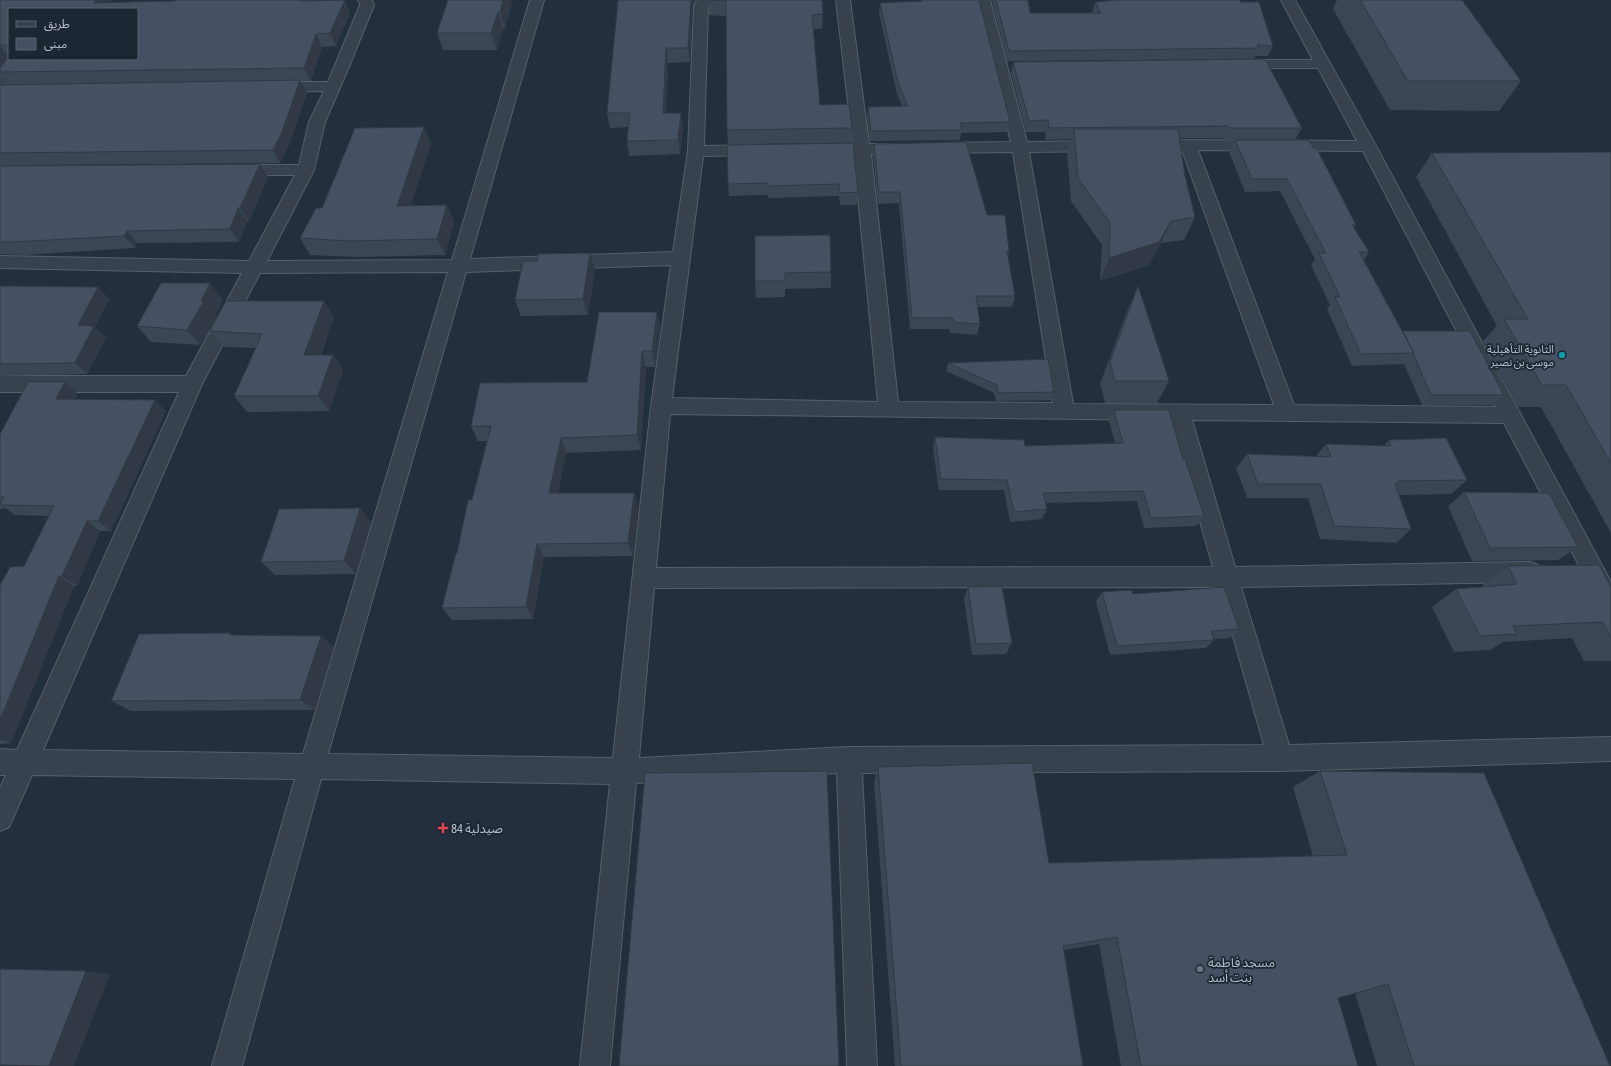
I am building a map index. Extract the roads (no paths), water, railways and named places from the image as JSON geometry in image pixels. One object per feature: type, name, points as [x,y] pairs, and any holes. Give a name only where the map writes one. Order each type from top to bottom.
[{"type":"street","points":[[0,818],[192,384],[306,170],[316,122],[351,45],[367,5],[365,0]]},
{"type":"street","points":[[227,1066],[312,766],[537,0]]},
{"type":"street","points":[[595,1066],[660,406],[696,151],[701,6],[704,0]]},
{"type":"street","points":[[843,0],[862,149],[889,410]]},
{"type":"street","points":[[983,0],[1008,67],[1064,411]]},
{"type":"street","points":[[1288,0],[1368,146],[1611,604]]},
{"type":"street","points":[[3,89],[18,60]]},
{"type":"street","points":[[1223,64],[1323,64]]},
{"type":"street","points":[[262,87],[333,86]]},
{"type":"street","points":[[807,150],[1188,145],[1368,146]]},
{"type":"street","points":[[1188,145],[1287,412]]},
{"type":"street","points":[[696,151],[775,150]]},
{"type":"street","points":[[220,170],[306,170]]},
{"type":"street","points":[[0,262],[255,267],[459,266],[680,258]]},
{"type":"street","points":[[0,384],[192,384]]},
{"type":"street","points":[[660,406],[889,410],[1511,415]]},
{"type":"street","points":[[1179,412],[1280,758]]},
{"type":"street","points":[[644,578],[1228,577],[1593,571]]},
{"type":"street","points":[[0,762],[624,771],[849,760],[1280,758],[1469,765],[1611,749]]},
{"type":"street","points":[[849,760],[862,1066]]},
{"type":"place","name":"الثانوية التأهيلية موسى بن نصير","points":[[1562,355]]},
{"type":"place","name":"84 صيدلية","points":[[443,828]]},
{"type":"place","name":"مسجد فاطمة بنت أسد","points":[[1200,969]]}]
